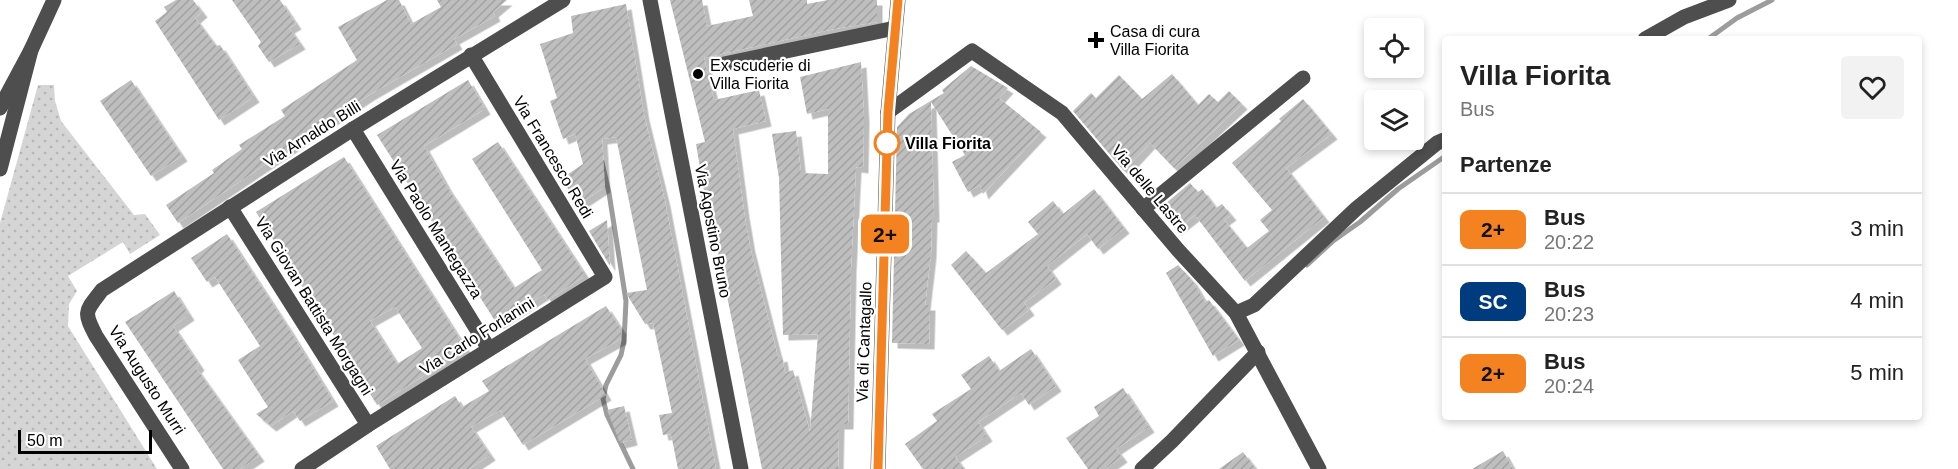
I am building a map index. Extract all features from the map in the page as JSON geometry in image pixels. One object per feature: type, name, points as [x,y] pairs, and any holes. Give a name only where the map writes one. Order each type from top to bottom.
[{"type":"street","points":[[0,108],[54,0]]},
{"type":"street","name":"Via Arnaldo Billi","points":[[88,309],[102,290],[353,129],[562,0]]},
{"type":"street","name":"Via Agostino Bruno","points":[[650,0],[741,469]]},
{"type":"street","name":"Via di Cantagallo","points":[[878,469],[888,112],[898,0]]},
{"type":"street","points":[[1650,36],[1684,17],[1730,0]]},
{"type":"street","points":[[724,64],[895,28]]},
{"type":"street","points":[[0,170],[31,50]]},
{"type":"street","name":"Via delle Lastre","points":[[888,112],[972,51],[1062,113],[1143,209],[1236,313],[1319,469]]},
{"type":"street","name":"Via Francesco Redi","points":[[471,55],[605,278]]},
{"type":"street","points":[[1143,209],[1303,78]]},
{"type":"street","name":"Via Paolo Mantegazza","points":[[353,129],[489,349]]},
{"type":"street","points":[[1236,313],[1254,305],[1357,208],[1442,141]]},
{"type":"street","name":"Via Giovan Battista Morgagni","points":[[230,207],[368,425]]},
{"type":"street","name":"Via Carlo Forlanini","points":[[302,469],[368,425],[605,278]]},
{"type":"street","name":"Via Augusto Murri","points":[[88,309],[87,318],[96,336],[182,469]]},
{"type":"street","points":[[1142,469],[1258,352]]},
{"type":"shaded area","points":[[38,85],[54,85],[55,101],[61,121],[134,215],[145,214],[160,235],[130,254],[123,242],[68,276],[77,291],[69,304],[68,326],[157,469],[0,469],[0,223]]},
{"type":"building","points":[[176,0],[193,0],[202,12],[195,18],[216,46],[220,45],[254,97],[219,120],[155,21],[167,12],[164,7]]},
{"type":"building","points":[[232,0],[280,0],[296,24],[289,28],[300,44],[269,62],[258,46],[261,42]]},
{"type":"building","points":[[387,0],[399,0],[411,24],[441,7],[437,0],[507,0],[493,12],[495,16],[454,39],[457,44],[369,95],[178,223],[166,205],[214,173],[212,170],[242,149],[239,145],[285,116],[281,110],[357,60],[338,27]]},
{"type":"building","points":[[670,0],[702,0],[707,26],[753,16],[749,0],[807,0],[807,4],[828,0],[877,0],[877,22],[834,29],[704,58],[714,100],[759,90],[766,121],[733,129],[744,212],[750,247],[778,357],[782,356],[785,373],[793,370],[810,432],[818,334],[783,335],[779,178],[772,134],[796,131],[801,173],[828,174],[828,109],[807,114],[800,77],[861,62],[864,118],[863,168],[856,167],[851,268],[848,424],[839,424],[838,469],[762,469],[711,217],[704,218],[700,191],[704,191],[696,144],[705,142]]},
{"type":"building","points":[[626,4],[644,115],[665,201],[716,469],[678,469],[671,434],[663,435],[659,415],[672,413],[653,323],[645,324],[626,293],[647,290],[616,137],[602,139],[605,187],[579,204],[561,179],[583,164],[575,134],[563,139],[550,101],[557,98],[540,44],[573,33],[571,16]]},
{"type":"building","points":[[971,66],[1008,88],[999,98],[1041,132],[983,194],[980,185],[968,192],[952,162],[965,155],[931,102],[934,217],[932,217],[931,253],[925,305],[930,305],[929,344],[892,343],[897,127],[909,114],[944,93],[942,90]]},
{"type":"building","points":[[1172,74],[1198,105],[1209,94],[1218,102],[1229,91],[1242,104],[1174,168],[1150,143],[1124,171],[1073,111],[1091,93],[1096,98],[1119,75],[1142,99]]},
{"type":"building","points":[[131,80],[182,156],[151,176],[100,101]]},
{"type":"building","points":[[468,80],[485,109],[424,146],[447,187],[514,288],[542,270],[472,159],[498,142],[583,272],[583,277],[548,300],[544,294],[497,324],[377,135]]},
{"type":"building","points":[[1303,99],[1332,134],[1286,168],[1324,217],[1245,281],[1195,215],[1176,230],[1159,209],[1190,183],[1198,192],[1202,189],[1216,208],[1222,204],[1231,215],[1224,220],[1247,248],[1269,231],[1260,220],[1272,210],[1232,163]]},
{"type":"building","points":[[344,157],[466,349],[377,405],[328,326],[330,325],[307,290],[305,291],[256,212]],"holes":[[[395,307],[422,348],[397,364],[370,321]]]},
{"type":"building","points":[[1094,189],[1124,228],[1098,249],[1087,234],[1047,266],[1056,279],[1024,303],[1029,310],[1002,330],[951,265],[966,251],[986,273],[1038,234],[1028,222],[1053,201],[1063,214]]},
{"type":"building","points":[[607,220],[610,266],[589,231]]},
{"type":"building","points":[[227,234],[333,401],[300,421],[293,411],[271,426],[256,414],[268,407],[238,360],[260,346],[215,277],[207,282],[191,258]]},
{"type":"building","points":[[1178,265],[1192,280],[1205,302],[1209,300],[1239,340],[1213,356],[1166,273]]},
{"type":"building","points":[[174,291],[189,315],[173,326],[199,365],[196,368],[259,456],[240,469],[223,469],[125,322]]},
{"type":"building","points":[[606,306],[621,329],[621,339],[585,359],[606,395],[523,445],[500,410],[471,427],[490,455],[469,469],[390,469],[376,446],[455,396],[462,407],[489,391],[482,381]]},
{"type":"building","points":[[1031,349],[1056,386],[1029,405],[1021,393],[978,422],[987,436],[955,457],[964,469],[923,469],[905,444],[937,421],[932,414],[971,389],[961,375],[989,356],[999,371]]},
{"type":"building","points":[[1123,388],[1149,427],[1116,449],[1122,457],[1105,469],[1088,469],[1066,438],[1099,416],[1094,407]]},
{"type":"building","points":[[624,406],[632,440],[620,443],[607,410]]},
{"type":"building","points":[[1503,451],[1513,469],[1472,469]]},
{"type":"building","points":[[1243,452],[1256,469],[1219,469]]},
{"type":"waterway","points":[[1712,36],[1737,18],[1772,0]]},
{"type":"waterway","points":[[1307,265],[1398,189],[1442,158]]},
{"type":"waterway","points":[[602,162],[626,301],[621,355],[606,385],[603,399],[607,415],[633,469]]},
{"type":"bus line","name":"2+","points":[[878,469],[888,112],[898,0]]},
{"type":"place","name":"Casa di cura Villa Fiorita","points":[[1096,40]]},
{"type":"place","name":"Ex scuderie di Villa Fiorita","points":[[698,74]]},
{"type":"place","name":"Villa Fiorita","points":[[887,143]]}]
